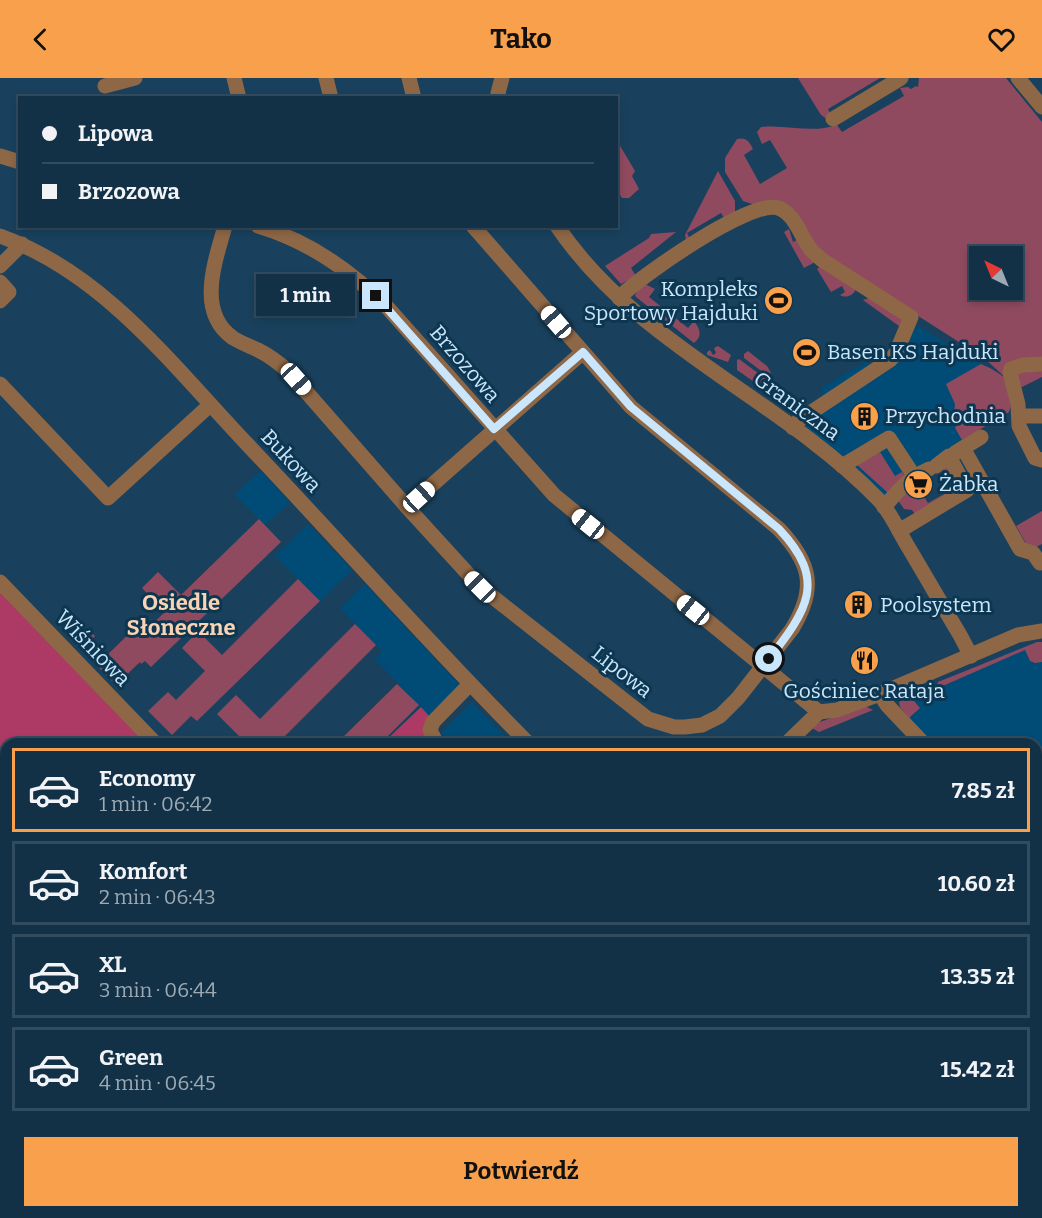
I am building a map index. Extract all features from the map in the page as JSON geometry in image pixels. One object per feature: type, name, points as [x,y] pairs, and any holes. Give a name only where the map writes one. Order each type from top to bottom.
[{"type":"street","points":[[105,86],[135,78]]},
{"type":"street","points":[[234,78],[238,96]]},
{"type":"street","points":[[326,78],[330,96]]},
{"type":"street","points":[[409,78],[414,96]]},
{"type":"street","points":[[499,96],[502,78]]},
{"type":"street","points":[[833,119],[901,78]]},
{"type":"street","points":[[1018,78],[1042,107]]},
{"type":"street","points":[[0,156],[18,161]]},
{"type":"street","points":[[619,298],[636,282],[662,264],[748,213],[773,207],[780,208],[786,213],[811,250],[822,260],[911,317],[896,353],[890,360],[798,421],[793,428]]},
{"type":"street","name":"Lipowa","points":[[224,228],[211,290],[212,309],[219,323],[236,340],[274,358],[288,371],[480,587],[648,719],[674,727],[710,722],[729,708],[792,629],[805,604],[807,593],[807,572],[799,553],[779,529],[631,407],[474,228]]},
{"type":"street","name":"Brzozowa","points":[[263,228],[323,254],[360,281],[387,307],[554,495],[819,712]]},
{"type":"street","name":"Graniczna","points":[[559,228],[595,274],[619,298],[692,356],[842,466],[884,507],[960,635],[970,656]]},
{"type":"street","name":"Bukowa","points":[[0,236],[22,244],[65,268],[114,306],[142,332],[523,738]]},
{"type":"street","points":[[0,266],[22,244]]},
{"type":"street","points":[[0,282],[9,292],[0,301]]},
{"type":"street","points":[[407,507],[583,352]]},
{"type":"street","points":[[1042,364],[1023,365],[1011,369],[1010,376],[1019,426],[1035,458],[1042,460]]},
{"type":"street","points":[[0,384],[108,498],[210,405]]},
{"type":"street","points":[[1019,416],[1042,416]]},
{"type":"street","points":[[884,507],[902,485],[914,476],[981,437]]},
{"type":"street","points":[[842,466],[889,438],[914,476]]},
{"type":"street","points":[[899,531],[967,490],[956,452]]},
{"type":"street","points":[[956,452],[1020,549],[1033,553],[1040,563],[1042,562]]},
{"type":"street","name":"Wiśniowa","points":[[0,582],[150,738]]},
{"type":"street","points":[[792,738],[819,712],[837,710],[880,694],[1018,635],[1042,631]]},
{"type":"street","points":[[434,738],[430,730],[433,722],[470,684]]},
{"type":"street","points":[[880,694],[917,738]]},
{"type":"shaded area","points":[[798,78],[880,78],[828,109],[832,117],[827,119],[821,115]]},
{"type":"shaded area","points":[[919,78],[1006,78],[1042,122],[1042,377],[1018,389],[984,358],[821,254],[797,219],[743,201],[725,172],[725,158],[737,139],[747,140],[753,149],[744,155],[760,184],[787,168],[770,140],[762,144],[757,132],[761,127],[818,129],[837,125],[842,132],[904,96],[900,88],[911,89],[918,87]]},
{"type":"shaded area","points":[[618,142],[635,171],[632,176],[639,189],[629,198],[622,198],[618,192]]},
{"type":"shaded area","points":[[718,171],[735,201],[735,212],[726,221],[721,213],[687,233],[691,241],[686,240],[685,235]]},
{"type":"shaded area","points":[[789,229],[793,242],[799,239],[817,261],[804,268],[784,232]]},
{"type":"shaded area","points":[[676,232],[631,268],[636,276],[621,284],[605,266],[649,238],[651,234]]},
{"type":"shaded area","points":[[822,265],[856,289],[854,293],[849,296],[840,295],[845,292],[842,286],[831,292],[817,269]]},
{"type":"shaded area","points":[[645,284],[655,289],[649,297],[688,328],[694,321],[700,332],[699,338],[694,343],[636,297],[639,288]]},
{"type":"shaded area","points":[[869,298],[902,317],[903,329],[863,300]]},
{"type":"shaded area","points":[[916,325],[1002,376],[1009,412],[962,440],[961,447],[884,496],[802,427],[821,402],[822,387],[866,362],[874,366]]},
{"type":"shaded area","points":[[718,346],[731,355],[728,362],[707,355],[710,350],[713,355],[716,353],[714,348]]},
{"type":"shaded area","points":[[748,351],[767,366],[771,373],[768,376],[744,358],[744,354]]},
{"type":"shaded area","points":[[739,359],[766,379],[760,386],[737,370]]},
{"type":"shaded area","points":[[981,364],[1003,376],[1011,386],[1013,401],[1009,412],[962,440],[955,428],[958,422],[954,415],[955,404],[946,384]]},
{"type":"shaded area","points":[[772,381],[779,387],[779,404],[763,389]]},
{"type":"shaded area","points":[[880,452],[895,476],[902,472],[905,476],[888,493],[856,464]]},
{"type":"shaded area","points":[[948,467],[961,489],[916,515],[912,510],[904,509],[897,499],[916,484],[928,503],[955,488],[943,468]]},
{"type":"shaded area","points":[[260,471],[290,502],[265,525],[235,495]]},
{"type":"shaded area","points":[[1042,511],[1042,544],[1034,548],[1027,545],[1016,526]]},
{"type":"shaded area","points":[[259,519],[281,542],[151,667],[145,661],[141,664],[140,662],[116,685],[73,641],[83,631],[90,637],[93,634],[95,636],[86,646],[101,661],[139,624],[146,630],[165,612],[142,588],[158,572],[181,595]]},
{"type":"shaded area","points":[[308,524],[352,570],[320,601],[275,556]]},
{"type":"shaded area","points":[[298,579],[320,601],[197,721],[191,716],[172,735],[148,711],[168,692],[176,700],[205,671],[182,648],[198,631],[222,655]]},
{"type":"shaded area","points":[[365,584],[460,686],[431,718],[375,659],[382,651],[340,608]]},
{"type":"shaded area","points":[[0,592],[140,738],[0,738]]},
{"type":"shaded area","points":[[355,624],[376,645],[283,738],[239,738],[217,714],[236,695],[260,719]]},
{"type":"shaded area","points":[[1042,642],[1042,738],[922,738],[909,718],[909,695],[1019,648]]},
{"type":"shaded area","points":[[1042,642],[1042,662],[1030,661],[1025,650],[938,688],[942,697],[937,699],[932,690],[936,689],[938,682]]},
{"type":"shaded area","points":[[397,684],[419,705],[386,738],[342,738]]},
{"type":"shaded area","points":[[909,695],[920,708],[909,718],[900,707],[899,702]]},
{"type":"shaded area","points":[[472,702],[506,738],[446,738],[441,733]]},
{"type":"shaded area","points":[[865,706],[873,710],[819,732],[810,727],[817,723]]},
{"type":"shaded area","points":[[421,707],[431,718],[432,738],[388,738]]},
{"type":"place","name":"Kompleks Sportowy Hajduki","points":[[779,301]]},
{"type":"place","name":"Basen KS Hajduki","points":[[806,352]]},
{"type":"place","name":"Przychodnia","points":[[864,416]]},
{"type":"place","name":"Żabka","points":[[918,484]]},
{"type":"place","name":"Poolsystem","points":[[859,605]]},
{"type":"place","name":"Gościniec Rataja","points":[[864,660]]},
{"type":"district","name":"Osiedle Słoneczne","points":[[181,614]]},
{"type":"route","points":[[376,296],[494,429],[583,352],[631,407],[779,529],[793,544],[804,562],[808,582],[805,604],[799,617],[769,659]]}]
